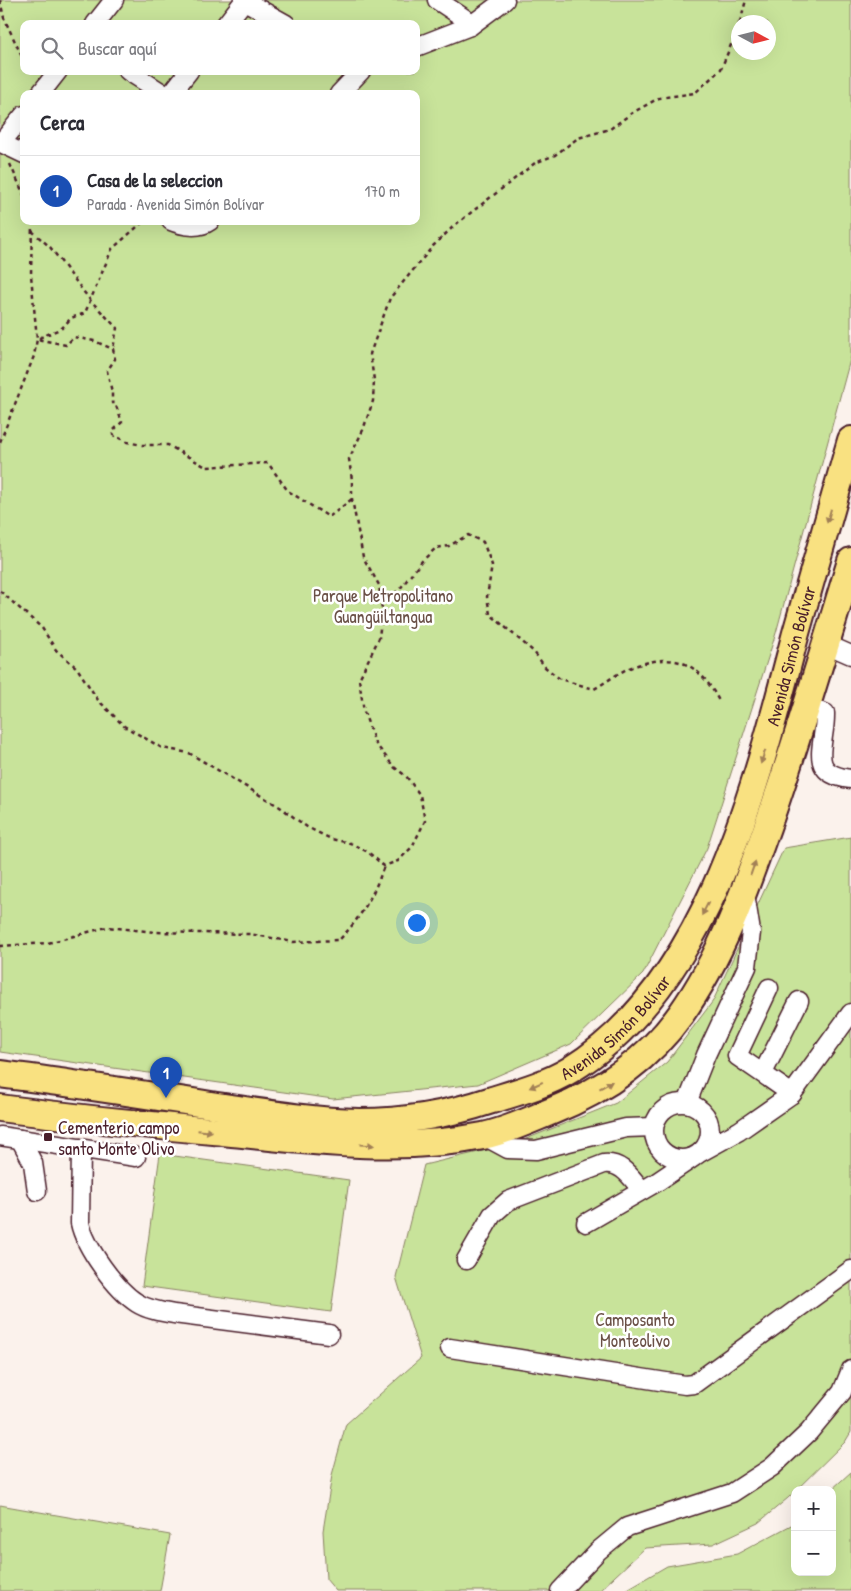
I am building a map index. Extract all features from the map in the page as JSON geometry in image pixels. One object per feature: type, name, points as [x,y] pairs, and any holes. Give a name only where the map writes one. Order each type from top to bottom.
[{"type":"highway","name":"Avenida Simón Bolívar","points":[[0,1074],[261,1112],[358,1122],[410,1119],[464,1109],[524,1090],[569,1071],[608,1043],[647,1000],[686,945],[724,871],[772,729],[851,440]]},
{"type":"highway","name":"Avenida Simón Bolívar","points":[[0,1108],[99,1120],[376,1145],[427,1143],[484,1136],[573,1103],[614,1080],[648,1052],[680,1015],[710,964],[744,892],[807,708],[851,561]]},
{"type":"street","points":[[98,20],[114,0]]},
{"type":"street","points":[[229,20],[243,0],[279,20]]},
{"type":"street","points":[[438,0],[464,18],[470,26]]},
{"type":"street","points":[[420,45],[470,26],[505,0]]},
{"type":"street","points":[[43,90],[55,75]]},
{"type":"street","points":[[134,75],[158,90]]},
{"type":"street","points":[[174,90],[186,75]]},
{"type":"street","points":[[343,90],[357,75]]},
{"type":"street","points":[[20,120],[1,143],[20,152]]},
{"type":"street","points":[[826,644],[851,655]]},
{"type":"street","points":[[807,708],[825,713],[821,761],[826,772],[835,777],[851,779]]},
{"type":"street","points":[[687,1102],[746,967],[751,947],[744,892]]},
{"type":"street","points":[[769,988],[737,1056],[792,1094]]},
{"type":"street","points":[[763,1073],[800,1002]]},
{"type":"street","points":[[586,1224],[739,1131],[792,1094],[851,1013]]},
{"type":"street","points":[[678,1102],[687,1102],[703,1111],[711,1127],[707,1145],[698,1155],[675,1158],[661,1150],[654,1135],[654,1127],[662,1111],[678,1102]]},
{"type":"street","points":[[484,1136],[508,1149],[536,1150],[626,1128],[654,1127]]},
{"type":"street","points":[[711,1127],[739,1131]]},
{"type":"street","points":[[0,1136],[136,1157]]},
{"type":"street","points":[[20,1139],[33,1164],[37,1191]]},
{"type":"street","points":[[81,1148],[80,1223],[82,1235],[98,1262],[136,1303],[174,1314],[329,1334]]},
{"type":"street","points":[[649,1186],[661,1150]]},
{"type":"street","points":[[466,1260],[492,1215],[508,1201],[604,1164],[621,1167],[649,1186]]},
{"type":"street","points":[[450,1348],[694,1384],[851,1270]]},
{"type":"street","points":[[560,1591],[598,1551],[627,1527],[732,1492],[772,1467],[809,1432],[836,1399],[851,1370]]},
{"type":"path","points":[[0,0],[4,18],[20,53]]},
{"type":"path","points":[[742,15],[746,0]]},
{"type":"path","points":[[0,17],[4,18]]},
{"type":"path","points":[[384,866],[398,862],[412,847],[424,821],[420,796],[406,776],[394,768],[375,743],[364,712],[359,679],[379,638],[382,604],[380,585],[363,558],[352,499],[349,459],[363,430],[372,401],[374,380],[370,354],[390,298],[433,246],[455,225],[535,163],[554,155],[578,138],[610,129],[632,113],[659,98],[695,93],[720,69],[731,44]]},
{"type":"path","points":[[1,143],[20,186]]},
{"type":"path","points":[[0,442],[34,356],[37,339],[31,275],[32,225]]},
{"type":"path","points":[[37,339],[62,328],[71,318],[84,313],[112,249],[139,225]]},
{"type":"path","points":[[32,230],[50,248],[90,300],[117,328],[113,349],[115,359],[107,371],[112,392],[112,403],[116,403],[122,422],[113,431],[112,435],[127,442],[142,445],[168,445],[206,467],[268,463],[288,491],[329,517],[352,499]]},
{"type":"path","points":[[37,339],[66,346],[74,337],[94,341],[113,349]]},
{"type":"path","points":[[382,604],[399,590],[422,561],[436,548],[449,546],[468,535],[483,542],[492,564],[487,597],[490,614],[534,652],[544,668],[560,679],[594,689],[634,666],[678,660],[702,674],[710,684],[720,704]]},
{"type":"path","points":[[0,591],[42,628],[56,650],[77,668],[98,700],[124,726],[162,748],[189,753],[280,807],[308,827],[331,839],[350,843],[368,852],[384,866]]},
{"type":"path","points":[[0,946],[48,944],[107,926],[155,932],[250,934],[293,942],[338,940],[355,924],[376,888],[384,866]]},
{"type":"green space","name":"Parque Metropolitano Guangüiltangua","points":[[0,0],[851,0],[851,356],[776,633],[707,848],[643,974],[571,1044],[478,1084],[333,1099],[0,1052]]},
{"type":"green space","name":"Camposanto Monteolivo","points":[[851,837],[851,1432],[845,1442],[800,1486],[791,1486],[791,1495],[758,1523],[713,1544],[645,1548],[599,1591],[336,1591],[326,1579],[323,1531],[332,1475],[346,1424],[421,1358],[396,1277],[424,1165],[516,1143],[616,1103],[667,1062],[713,1001],[784,848]]},
{"type":"green space","points":[[160,1154],[349,1180],[331,1312],[142,1286]]},
{"type":"green space","points":[[851,1472],[851,1591],[624,1591],[667,1566],[737,1554],[791,1525],[791,1576],[836,1576],[835,1486]]},
{"type":"green space","points":[[0,1505],[170,1535],[160,1591],[0,1591]]},
{"type":"place","name":"Casa de la seleccion","points":[[166,1098]]},
{"type":"place","name":"Cementerio campo santo Monte Olivo","points":[[48,1137]]}]
